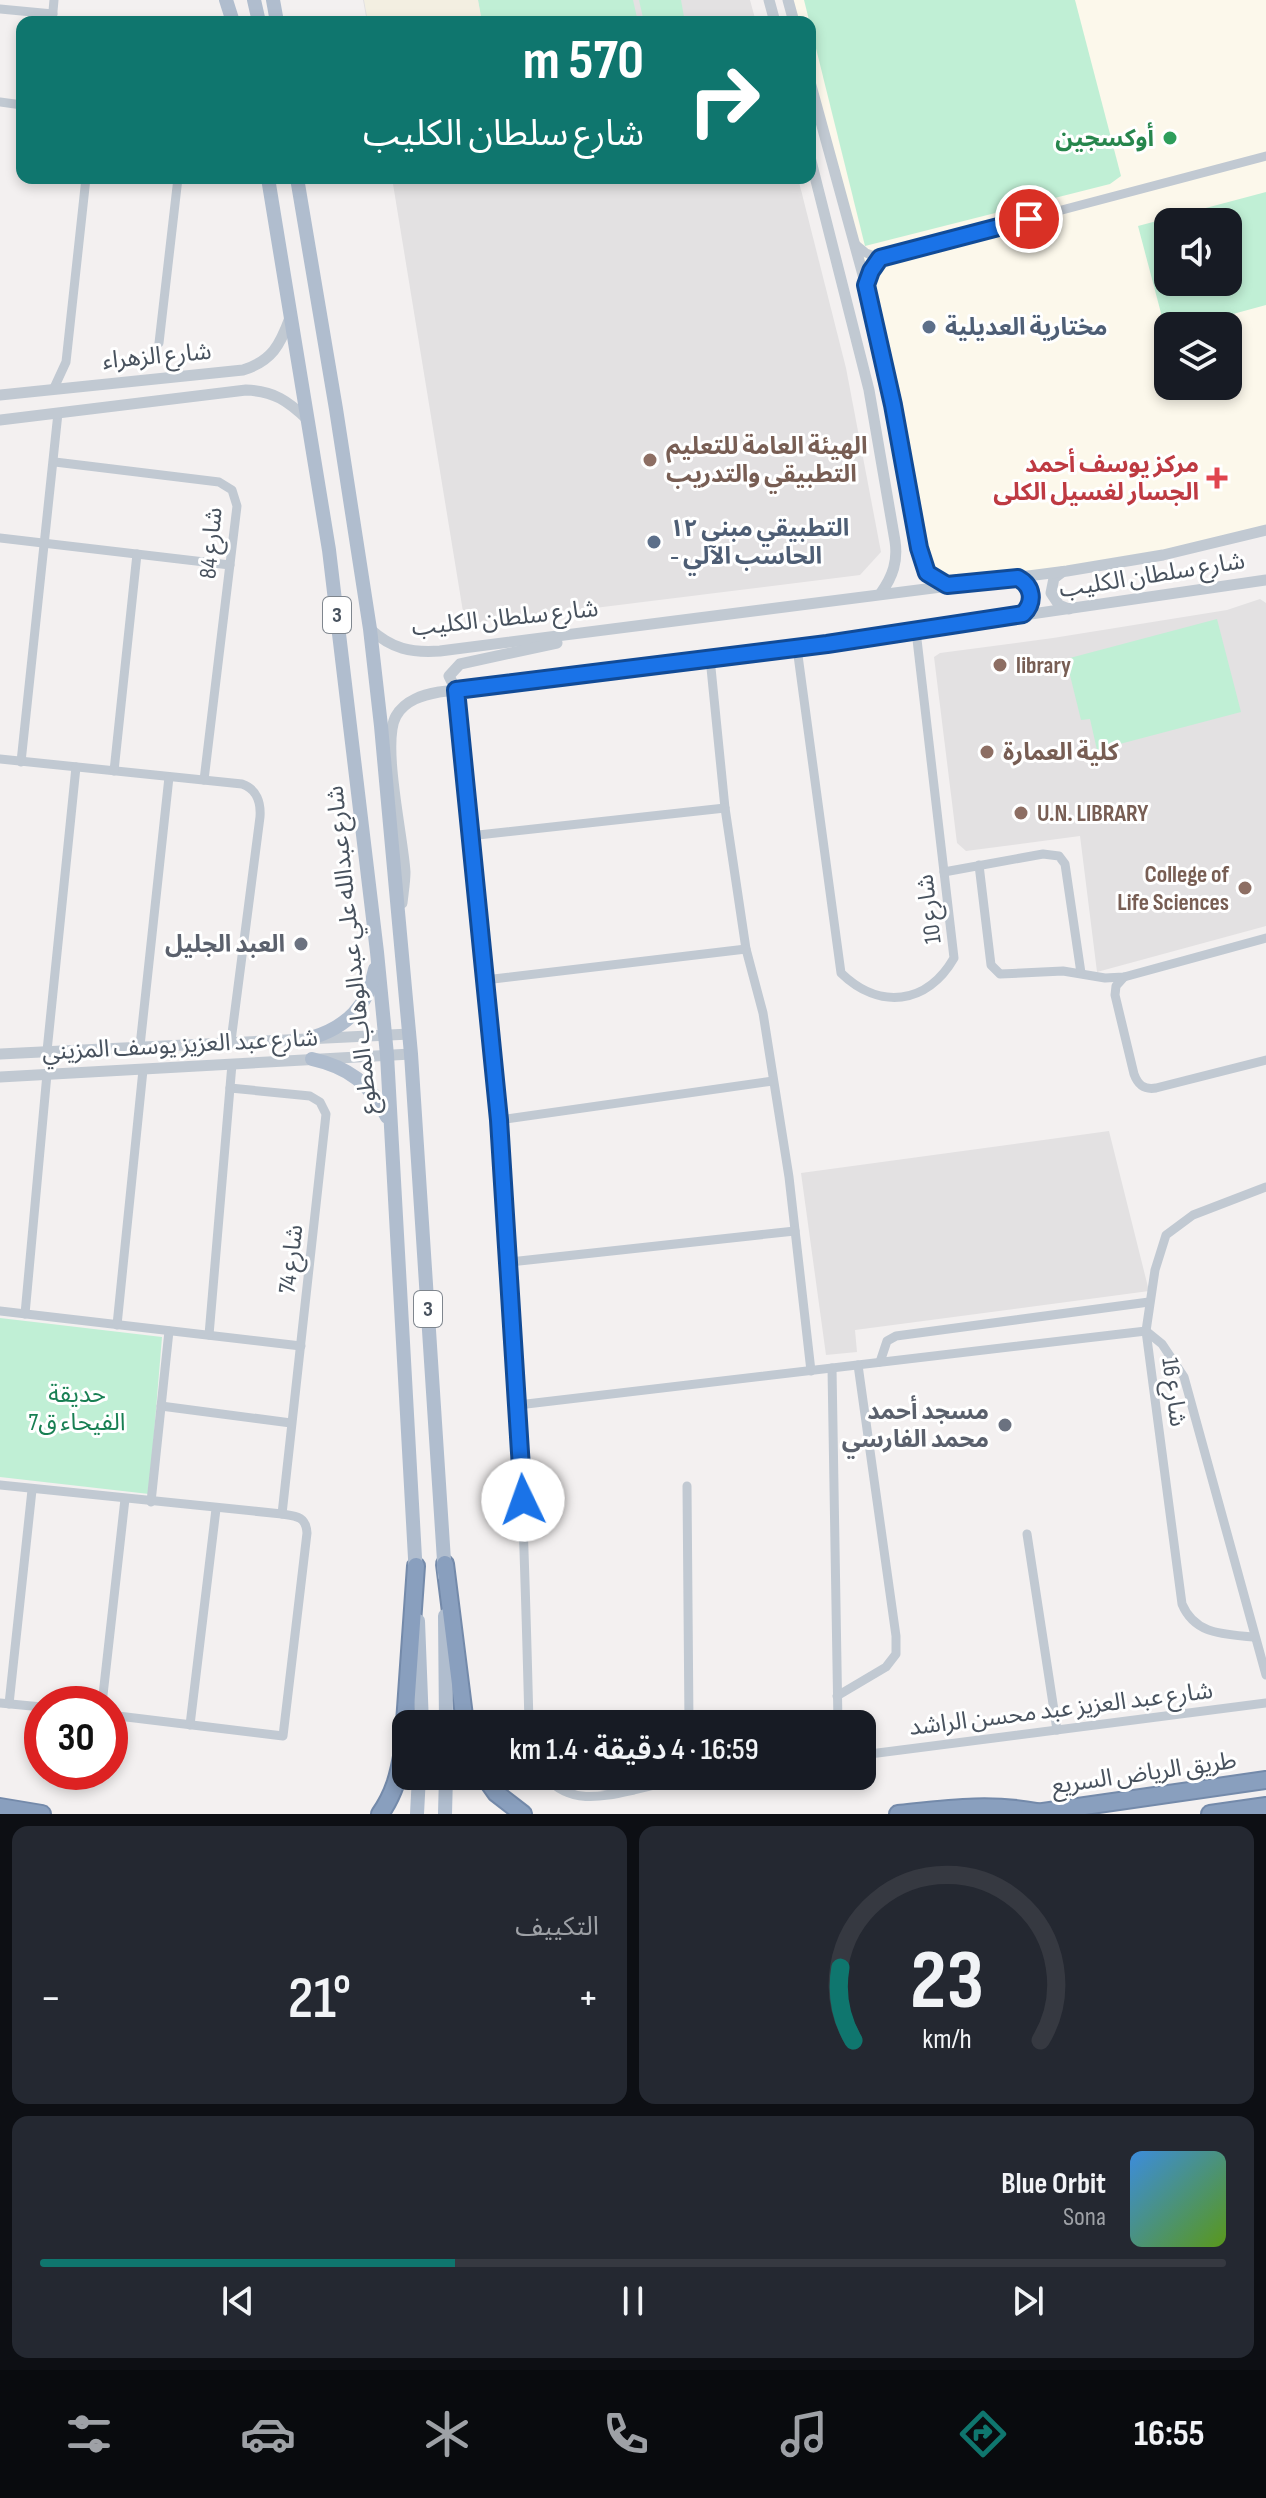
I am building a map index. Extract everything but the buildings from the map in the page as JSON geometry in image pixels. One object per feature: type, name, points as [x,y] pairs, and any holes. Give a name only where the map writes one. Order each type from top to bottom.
[{"type":"highway","points":[[445,1564],[463,1710]]},
{"type":"highway","points":[[380,1814],[394,1788],[403,1751],[416,1566]]},
{"type":"highway","name":"طريق الرياض السريع","points":[[898,1814],[979,1806],[1000,1806],[1034,1813],[1266,1780]]},
{"type":"highway","points":[[494,1790],[523,1814]]},
{"type":"highway","name":"طريق الرياض السريع","points":[[1210,1814],[1266,1806]]},
{"type":"highway","points":[[0,1807],[42,1814]]},
{"type":"main road","name":"شارع عبدالله علي عبدالوهاب المطوع","points":[[269,184],[329,550],[377,952],[392,1139],[421,1710]]},
{"type":"main road","name":"شارع عبدالله علي عبدالوهاب المطوع","points":[[299,184],[370,629],[400,916],[445,1564],[446,1710]]},
{"type":"main road","points":[[311,1038],[347,1022],[360,1008],[370,991],[377,952]]},
{"type":"main road","points":[[312,1059],[350,1072],[366,1085],[388,1119],[392,1139]]},
{"type":"main road","points":[[417,1814],[418,1790]]},
{"type":"main road","points":[[445,1814],[446,1790]]},
{"type":"street","points":[[0,9],[41,16]]},
{"type":"street","points":[[816,104],[866,285],[893,405],[917,538],[927,573],[947,585]]},
{"type":"street","points":[[854,243],[866,253],[880,258],[1266,156]]},
{"type":"street","points":[[816,181],[869,390],[895,541],[893,574],[881,593]]},
{"type":"street","points":[[54,388],[66,362],[85,184]]},
{"type":"street","points":[[159,343],[177,184]]},
{"type":"street","points":[[866,285],[880,258]]},
{"type":"street","name":"شارع الزهراء","points":[[0,395],[230,371],[257,365],[269,358],[282,339],[290,317]]},
{"type":"street","points":[[66,362],[72,379],[78,385]]},
{"type":"street","points":[[230,371],[237,378],[234,392]]},
{"type":"street","points":[[94,383],[103,397],[97,408]]},
{"type":"street","name":"شارع الزهراء","points":[[0,420],[263,391],[286,399],[308,420]]},
{"type":"street","points":[[21,762],[58,413]]},
{"type":"street","name":"شارع 84","points":[[55,462],[206,480],[228,486],[236,498],[204,780]]},
{"type":"street","name":"شارع سلطان الكليب","points":[[370,629],[385,642],[403,651],[424,652],[1067,571],[1163,555],[1266,530]]},
{"type":"street","points":[[0,538],[230,565]]},
{"type":"street","points":[[895,541],[907,544],[917,538]]},
{"type":"street","points":[[114,771],[137,554]]},
{"type":"street","points":[[1067,571],[1054,578],[1051,593],[1059,605],[1072,609]]},
{"type":"street","points":[[1010,577],[1024,582],[1031,594],[1028,609],[1016,617]]},
{"type":"street","name":"شارع سلطان الكليب","points":[[400,916],[405,875],[391,744],[392,727],[405,705],[417,698],[456,690],[797,648],[1266,580]]},
{"type":"street","points":[[528,1710],[510,1262],[456,690],[449,676],[460,664],[605,630]]},
{"type":"street","name":"شارع 10","points":[[797,648],[841,973],[852,984],[879,997],[909,996],[936,983],[954,958],[916,631]]},
{"type":"street","points":[[710,658],[725,808],[746,949],[763,1013],[795,1231],[811,1371]]},
{"type":"street","points":[[0,759],[242,784],[248,786],[258,798],[260,817],[231,1041]]},
{"type":"street","points":[[47,1051],[76,767]]},
{"type":"street","points":[[140,1046],[169,777]]},
{"type":"street","points":[[469,836],[725,808]]},
{"type":"street","points":[[944,872],[1043,854],[1054,854],[1062,859],[1081,973]]},
{"type":"street","points":[[979,865],[991,965],[996,972],[1005,975],[1063,971],[1105,978],[1124,977],[1266,938]]},
{"type":"street","points":[[485,980],[746,949]]},
{"type":"street","points":[[1124,977],[1116,986],[1115,995],[1134,1074],[1143,1087],[1156,1088],[1266,1060]]},
{"type":"street","name":"شارع عبد العزيز يوسف المزيني","points":[[1,1055],[410,1034]]},
{"type":"street","points":[[163,1045],[173,1051],[174,1056],[164,1069]]},
{"type":"street","name":"شارع عبد العزيز يوسف المزيني","points":[[3,1075],[411,1054]]},
{"type":"street","points":[[209,1335],[232,1064]]},
{"type":"street","points":[[117,1325],[143,1070]]},
{"type":"street","points":[[25,1314],[47,1074]]},
{"type":"street","points":[[499,1120],[773,1081]]},
{"type":"street","name":"شارع 74","points":[[230,1088],[310,1096],[320,1102],[326,1114],[282,1514]]},
{"type":"street","points":[[518,1405],[1146,1331],[1155,1270],[1166,1235],[1193,1215],[1266,1187]]},
{"type":"street","points":[[510,1262],[795,1231]]},
{"type":"street","points":[[880,1362],[887,1341],[896,1336],[1149,1302]]},
{"type":"street","points":[[0,1311],[301,1346]]},
{"type":"street","points":[[151,1502],[169,1331]]},
{"type":"street","name":"شارع 16","points":[[1146,1331],[1182,1604],[1188,1618],[1201,1629],[1254,1637]]},
{"type":"street","name":"شارع 16","points":[[1146,1331],[1162,1344],[1184,1377],[1266,1675]]},
{"type":"street","points":[[837,1696],[886,1667],[896,1654],[858,1365]]},
{"type":"street","points":[[832,1368],[838,1710]]},
{"type":"street","points":[[161,1406],[291,1423]]},
{"type":"street","points":[[0,1485],[282,1514],[304,1520],[307,1533],[283,1736],[128,1717]]},
{"type":"street","points":[[687,1486],[689,1710]]},
{"type":"street","points":[[24,1705],[4,1703],[32,1490]]},
{"type":"street","points":[[104,1686],[125,1499]]},
{"type":"street","points":[[190,1725],[216,1509]]},
{"type":"street","points":[[1027,1534],[1057,1730]]},
{"type":"street","name":"شارع عبد العزيز عبد محسن الراشد","points":[[876,1753],[1266,1703]]},
{"type":"street","points":[[562,1790],[569,1794],[606,1798],[634,1790]]},
{"type":"shaded area","points":[[363,0],[750,0],[754,16],[366,16]]},
{"type":"shaded area","points":[[789,0],[1266,0],[1266,530],[1213,543],[947,585],[930,577],[871,304],[816,102],[816,16],[793,16]]},
{"type":"shaded area","name":"الهيئة العامة للتعليم التطبيقي والتدريب","points":[[393,184],[800,184],[846,368],[881,552],[860,575],[465,624]]},
{"type":"shaded area","points":[[1260,599],[1266,603],[1266,926],[1097,972],[1080,836],[966,851],[957,843],[934,657],[940,653],[1227,610]]},
{"type":"shaded area","points":[[1109,1131],[1149,1291],[855,1330],[857,1352],[826,1355],[801,1173]]},
{"type":"green space","points":[[478,0],[633,0],[637,16],[481,16]]},
{"type":"green space","points":[[639,0],[681,0],[684,16],[643,16]]},
{"type":"green space","points":[[804,0],[1075,0],[1121,176],[1110,184],[865,246],[816,48],[816,16],[808,16]]},
{"type":"green space","points":[[1266,192],[1266,305],[1240,312],[1161,312],[1156,296],[1242,296],[1242,208],[1206,208]]},
{"type":"green space","points":[[1154,222],[1154,287],[1138,226]]},
{"type":"green space","points":[[1217,619],[1241,712],[1097,750],[1090,719],[1081,720],[1066,659]]},
{"type":"green space","name":"حديقة الفيحاء ق7","points":[[0,1318],[162,1337],[149,1494],[0,1477]]},
{"type":"sand","points":[[364,0],[478,0],[481,16],[367,16]]},
{"type":"place","name":"أوكسجين","points":[[1170,138]]},
{"type":"place","name":"مختارية العديلية","points":[[929,327]]},
{"type":"place","name":"الهيئة العامة للتعليم التطبيقي والتدريب","points":[[650,460]]},
{"type":"place","name":"مركز يوسف أحمد الجسار لغسيل الكلى","points":[[1217,478]]},
{"type":"place","name":"التطبيقي مبنى ١٢ - الحاسب الآلي","points":[[654,542]]},
{"type":"place","name":"library","points":[[1000,665]]},
{"type":"place","name":"كلية العمارة","points":[[987,752]]},
{"type":"place","name":"U.N. LIBRARY","points":[[1021,813]]},
{"type":"place","name":"College of Life Sciences","points":[[1245,888]]},
{"type":"place","name":"العبد الجليل","points":[[301,944]]},
{"type":"place","name":"مسجد أحمد محمد الفارسي","points":[[1005,1425]]},
{"type":"route","points":[[523,1500],[499,1120],[456,690],[827,644],[1023,614],[1031,602],[1031,594],[1029,587],[1018,578],[947,585],[930,577],[924,567],[866,285],[880,258],[1029,219]]}]
